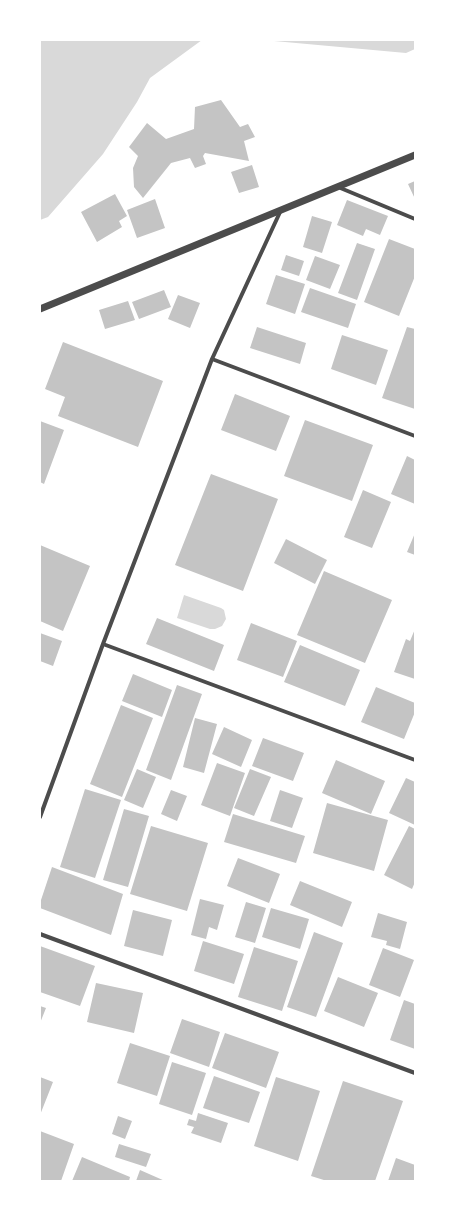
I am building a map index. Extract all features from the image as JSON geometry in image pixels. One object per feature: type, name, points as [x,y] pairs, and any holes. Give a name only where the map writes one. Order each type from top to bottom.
[{"type":"street","points":[[40,309],[415,155]]},
{"type":"street","points":[[338,187],[415,219]]},
{"type":"street","points":[[40,817],[103,644],[212,359],[281,210]]},
{"type":"street","points":[[212,359],[415,436]]},
{"type":"street","points":[[103,644],[415,760]]},
{"type":"street","points":[[40,934],[415,1072]]},
{"type":"shaded area","points":[[40,40],[202,40],[150,78],[137,102],[103,154],[48,217],[40,220]]},
{"type":"shaded area","points":[[263,40],[415,40],[415,49],[406,53]]},
{"type":"shaded area","points":[[184,595],[224,610],[226,619],[222,626],[215,629],[210,629],[177,618]]},
{"type":"building","points":[[221,100],[240,127],[248,124],[255,137],[244,141],[249,161],[205,153],[203,156],[206,164],[195,168],[190,158],[171,163],[143,198],[134,187],[133,168],[138,156],[129,147],[147,123],[166,139],[194,129],[195,107]]},
{"type":"building","points":[[252,165],[259,187],[239,193],[231,172]]},
{"type":"building","points":[[415,181],[415,199],[408,184]]},
{"type":"building","points":[[115,194],[127,216],[119,221],[122,227],[97,242],[81,212]]},
{"type":"building","points":[[155,199],[165,228],[137,238],[127,210]]},
{"type":"building","points":[[347,200],[388,216],[380,235],[366,229],[363,236],[337,225]]},
{"type":"building","points":[[312,216],[332,222],[322,253],[303,247]]},
{"type":"building","points":[[389,239],[415,249],[415,276],[399,316],[364,302]]},
{"type":"building","points":[[357,243],[375,249],[357,300],[338,293]]},
{"type":"building","points":[[286,255],[304,261],[299,276],[281,270]]},
{"type":"building","points":[[315,256],[340,265],[330,289],[306,280]]},
{"type":"building","points":[[276,275],[305,284],[295,314],[266,304]]},
{"type":"building","points":[[310,288],[356,304],[348,328],[301,312]]},
{"type":"building","points":[[164,290],[171,307],[139,319],[132,302]]},
{"type":"building","points":[[178,295],[200,303],[190,328],[168,319]]},
{"type":"building","points":[[128,301],[135,320],[105,329],[99,310]]},
{"type":"building","points":[[257,327],[306,343],[300,364],[250,348]]},
{"type":"building","points":[[407,327],[415,329],[415,409],[382,398]]},
{"type":"building","points":[[342,335],[388,350],[376,385],[331,369]]},
{"type":"building","points":[[63,342],[163,381],[138,447],[58,416],[65,397],[45,389]]},
{"type":"building","points":[[235,394],[290,416],[276,451],[221,430]]},
{"type":"building","points":[[305,420],[373,445],[352,501],[284,476]]},
{"type":"building","points":[[40,421],[64,430],[44,484],[40,482]]},
{"type":"building","points":[[407,456],[415,460],[415,504],[391,494]]},
{"type":"building","points":[[211,474],[278,499],[243,591],[175,565]]},
{"type":"building","points":[[363,490],[391,502],[372,548],[344,537]]},
{"type":"building","points":[[415,533],[415,555],[407,552]]},
{"type":"building","points":[[286,539],[327,560],[315,584],[274,563]]},
{"type":"building","points":[[40,545],[90,566],[63,631],[40,621]]},
{"type":"building","points":[[324,571],[392,600],[365,663],[297,635]]},
{"type":"building","points":[[157,618],[224,645],[214,671],[146,644]]},
{"type":"building","points":[[251,623],[297,641],[283,677],[237,660]]},
{"type":"building","points":[[415,629],[415,679],[394,672],[406,639],[410,641]]},
{"type":"building","points":[[40,633],[62,641],[53,666],[40,661]]},
{"type":"building","points":[[300,645],[360,670],[345,706],[284,682]]},
{"type":"building","points":[[133,674],[172,690],[162,717],[122,701]]},
{"type":"building","points":[[177,685],[202,694],[171,780],[146,770]]},
{"type":"building","points":[[376,687],[415,703],[415,712],[404,739],[361,722]]},
{"type":"building","points":[[121,705],[153,718],[122,797],[90,784]]},
{"type":"building","points":[[195,718],[217,724],[204,773],[183,767]]},
{"type":"building","points":[[224,727],[252,740],[241,767],[212,754]]},
{"type":"building","points":[[263,738],[304,753],[293,781],[252,766]]},
{"type":"building","points":[[336,760],[385,781],[371,814],[322,793]]},
{"type":"building","points":[[217,763],[245,773],[230,816],[201,805]]},
{"type":"building","points":[[137,769],[156,777],[143,808],[124,800]]},
{"type":"building","points":[[250,769],[271,777],[254,816],[234,808]]},
{"type":"building","points":[[406,778],[415,782],[415,825],[389,813]]},
{"type":"building","points":[[85,789],[121,800],[95,878],[60,867]]},
{"type":"building","points":[[171,790],[187,796],[177,821],[161,814]]},
{"type":"building","points":[[280,790],[303,798],[292,828],[270,821]]},
{"type":"building","points":[[327,803],[388,820],[374,871],[313,853]]},
{"type":"building","points":[[124,809],[149,816],[128,887],[103,880]]},
{"type":"building","points":[[233,814],[305,836],[296,863],[224,842]]},
{"type":"building","points":[[151,826],[208,843],[187,911],[130,894]]},
{"type":"building","points":[[409,826],[415,829],[415,882],[412,889],[384,875]]},
{"type":"building","points":[[238,858],[280,874],[269,903],[227,886]]},
{"type":"building","points":[[52,867],[123,894],[111,935],[40,908],[40,903]]},
{"type":"building","points":[[300,881],[352,902],[342,927],[290,905]]},
{"type":"building","points":[[200,899],[224,905],[217,930],[209,927],[206,939],[191,935]]},
{"type":"building","points":[[246,902],[266,908],[255,943],[235,937]]},
{"type":"building","points":[[271,908],[309,919],[300,949],[262,937]]},
{"type":"building","points":[[133,910],[172,920],[163,956],[124,946]]},
{"type":"building","points":[[378,913],[407,922],[400,949],[386,945],[387,941],[371,937]]},
{"type":"building","points":[[314,932],[343,943],[316,1017],[287,1007]]},
{"type":"building","points":[[203,941],[244,954],[234,984],[194,971]]},
{"type":"building","points":[[40,946],[95,966],[80,1006],[40,992]]},
{"type":"building","points":[[254,947],[298,961],[282,1011],[238,997]]},
{"type":"building","points":[[383,948],[414,960],[400,997],[369,985]]},
{"type":"building","points":[[338,977],[378,993],[364,1027],[324,1011]]},
{"type":"building","points":[[96,983],[143,993],[134,1033],[87,1022]]},
{"type":"building","points":[[404,1000],[415,1004],[415,1049],[390,1040]]},
{"type":"building","points":[[40,1006],[46,1008],[40,1023]]},
{"type":"building","points":[[182,1019],[220,1032],[209,1067],[170,1053]]},
{"type":"building","points":[[225,1033],[279,1052],[266,1088],[212,1068]]},
{"type":"building","points":[[130,1043],[170,1056],[157,1096],[117,1083]]},
{"type":"building","points":[[172,1062],[206,1073],[192,1115],[159,1104]]},
{"type":"building","points":[[214,1076],[260,1092],[249,1123],[203,1108]]},
{"type":"building","points":[[40,1077],[53,1082],[40,1115]]},
{"type":"building","points":[[276,1077],[320,1091],[298,1161],[254,1146]]},
{"type":"building","points":[[343,1081],[403,1101],[375,1181],[327,1181],[311,1176]]},
{"type":"building","points":[[198,1113],[228,1123],[221,1143],[191,1133],[194,1127],[187,1125],[189,1119],[196,1121]]},
{"type":"building","points":[[118,1116],[132,1121],[125,1139],[112,1134]]},
{"type":"building","points":[[40,1131],[74,1144],[61,1181],[40,1181]]},
{"type":"building","points":[[119,1144],[151,1154],[146,1167],[115,1157]]},
{"type":"building","points":[[82,1157],[130,1177],[129,1181],[72,1181]]},
{"type":"building","points":[[396,1158],[415,1165],[415,1181],[388,1181]]},
{"type":"building","points":[[140,1170],[165,1181],[136,1181]]}]
